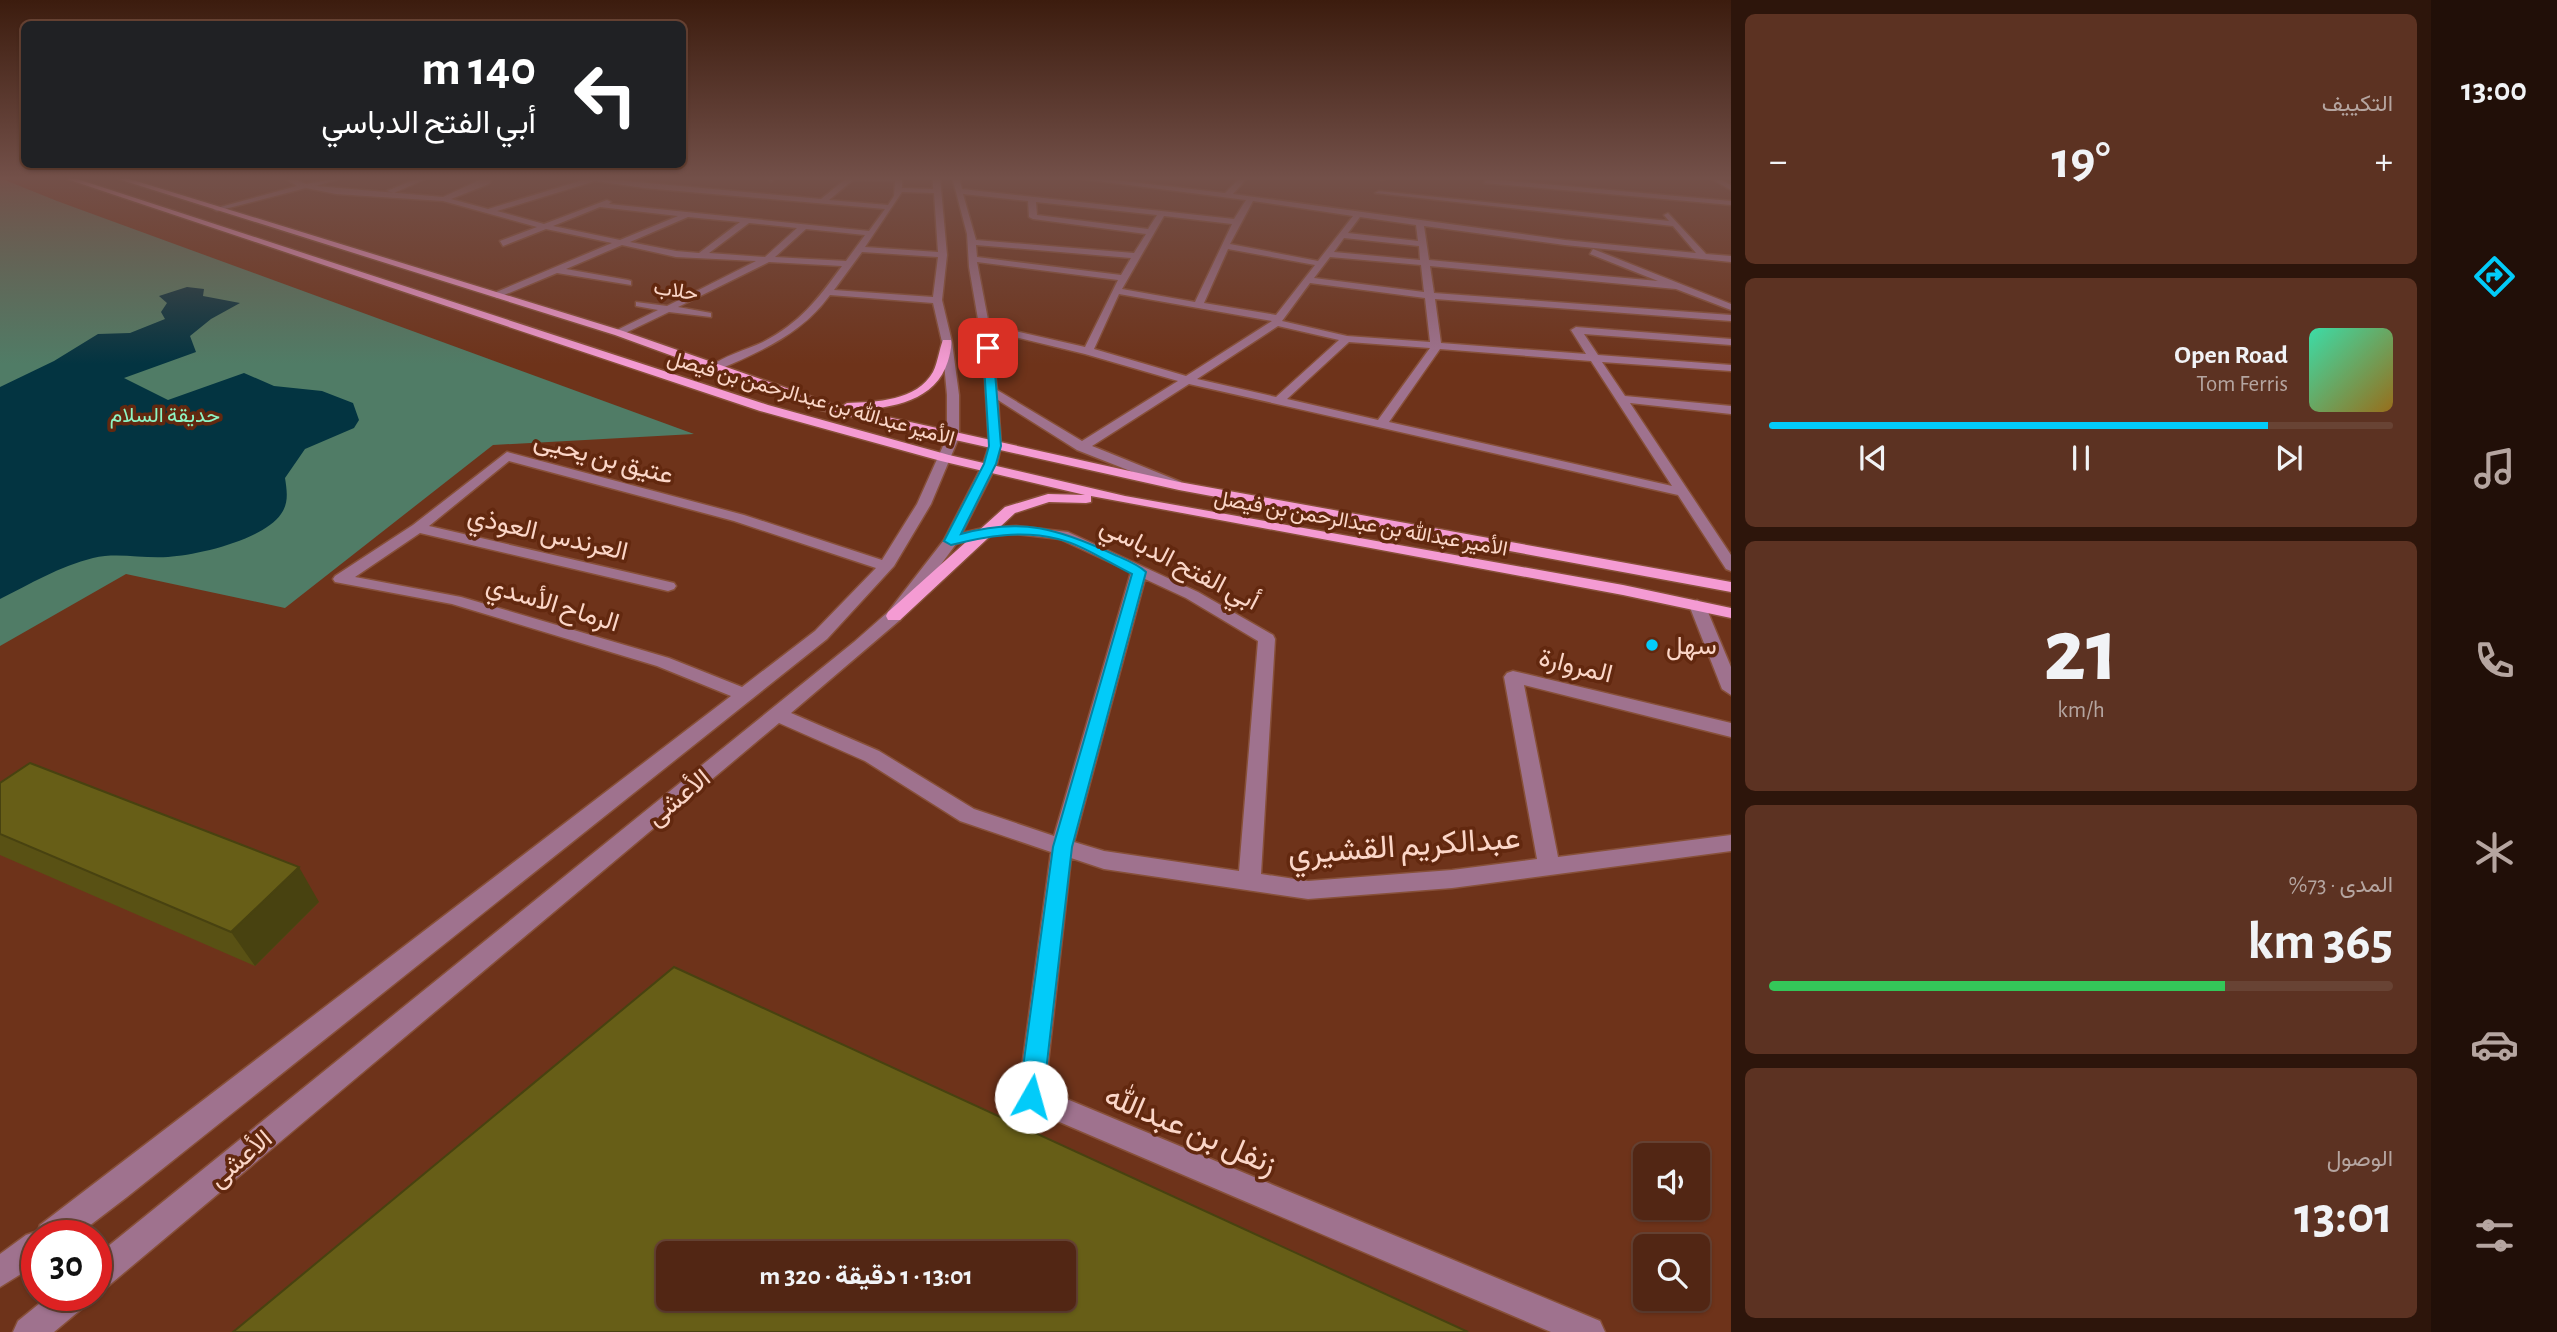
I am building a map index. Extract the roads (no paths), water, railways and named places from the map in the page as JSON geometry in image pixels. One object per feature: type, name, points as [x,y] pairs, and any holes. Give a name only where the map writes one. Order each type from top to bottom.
[{"type":"main road","name":"الأمير عبدالله بن عبدالرحمن بن فيصل","points":[[253,239],[765,408],[946,458],[1125,500],[1731,612]]},
{"type":"main road","name":"الأمير عبدالله بن عبدالرحمن بن فيصل","points":[[315,239],[619,333],[825,407],[1179,486],[1731,587]]},
{"type":"main road","points":[[825,407],[888,404],[914,394],[932,381],[939,371],[947,342]]},
{"type":"main road","points":[[894,616],[1010,510],[1028,502],[1048,498],[1125,500]]},
{"type":"street","points":[[503,243],[514,239]]},
{"type":"street","points":[[608,239],[676,254],[846,264]]},
{"type":"street","points":[[496,295],[629,239]]},
{"type":"street","points":[[701,255],[722,239]]},
{"type":"street","points":[[619,333],[768,260],[791,239]]},
{"type":"street","points":[[714,368],[773,342],[800,325],[828,292],[864,239]]},
{"type":"street","name":"الأعشى","points":[[73,1220],[821,635],[886,566],[924,504],[953,437],[953,395],[947,342],[937,300],[944,239]]},
{"type":"street","name":"الأعشى","points":[[112,1263],[778,715],[894,616],[951,541],[988,468],[995,446],[985,327],[968,239]]},
{"type":"street","points":[[1088,351],[1116,291],[1147,239]]},
{"type":"street","points":[[1198,306],[1228,239]]},
{"type":"street","points":[[1082,447],[1277,321],[1340,239]]},
{"type":"street","points":[[1380,239],[1423,244]]},
{"type":"street","points":[[1381,424],[1436,348],[1422,239]]},
{"type":"street","points":[[1541,239],[1731,258]]},
{"type":"street","points":[[1688,239],[1703,256]]},
{"type":"street","points":[[1570,243],[1731,307]]},
{"type":"street","points":[[1225,246],[1326,259],[1425,263],[1679,286]]},
{"type":"street","points":[[857,249],[943,256]]},
{"type":"street","points":[[972,251],[1137,256]]},
{"type":"street","points":[[972,251],[1124,278]]},
{"type":"street","points":[[557,270],[628,283]]},
{"type":"street","points":[[1309,280],[1429,296],[1731,318]]},
{"type":"street","points":[[1116,291],[1277,321],[1347,339],[1436,348],[1731,368]]},
{"type":"street","points":[[828,292],[937,300]]},
{"type":"street","name":"حلاب","points":[[639,304],[707,315]]},
{"type":"street","points":[[985,327],[1088,351],[1187,380],[1685,493]]},
{"type":"street","points":[[1731,342],[1576,330],[1731,566]]},
{"type":"street","points":[[1278,401],[1347,339]]},
{"type":"street","points":[[992,392],[1082,447],[1179,486]]},
{"type":"street","points":[[1622,399],[1731,410]]},
{"type":"street","name":"عتيق بن يحيى","points":[[341,579],[418,528],[506,456],[739,518],[886,566]]},
{"type":"street","name":"العرندس العوذي","points":[[418,528],[668,586]]},
{"type":"street","name":"أبي الفتح الدباسي","points":[[951,541],[983,532],[1016,530],[1063,535],[1192,595],[1268,639],[1249,881]]},
{"type":"street","name":"زنفل بن عبدالله","points":[[1139,572],[1062,847],[1031,1097],[1589,1332]]},
{"type":"street","name":"الرماح الأسدي","points":[[341,579],[455,600],[663,662],[744,695]]},
{"type":"street","points":[[1697,605],[1731,689]]},
{"type":"street","name":"المروارة","points":[[1549,866],[1513,677],[1731,730]]},
{"type":"street","name":"عبدالكريم القشيري","points":[[778,715],[872,756],[967,815],[1062,847],[1104,860],[1308,890],[1452,879],[1731,843]]},
{"type":"street","points":[[0,1272],[21,1257]]},
{"type":"street","points":[[29,1332],[55,1311]]},
{"type":"water","points":[[187,287],[204,289],[203,296],[240,303],[211,319],[190,336],[196,352],[124,378],[168,400],[244,373],[274,386],[322,391],[353,403],[359,420],[354,428],[305,449],[285,478],[287,497],[284,510],[272,523],[245,539],[181,556],[93,558],[57,571],[0,599],[0,387],[54,361],[98,334],[130,333],[165,319],[161,312],[167,303],[159,296]]},
{"type":"place","name":"سهل","points":[[1652,645]]},
{"type":"park label","name":"حديقة السلام","points":[[165,415]]}]
